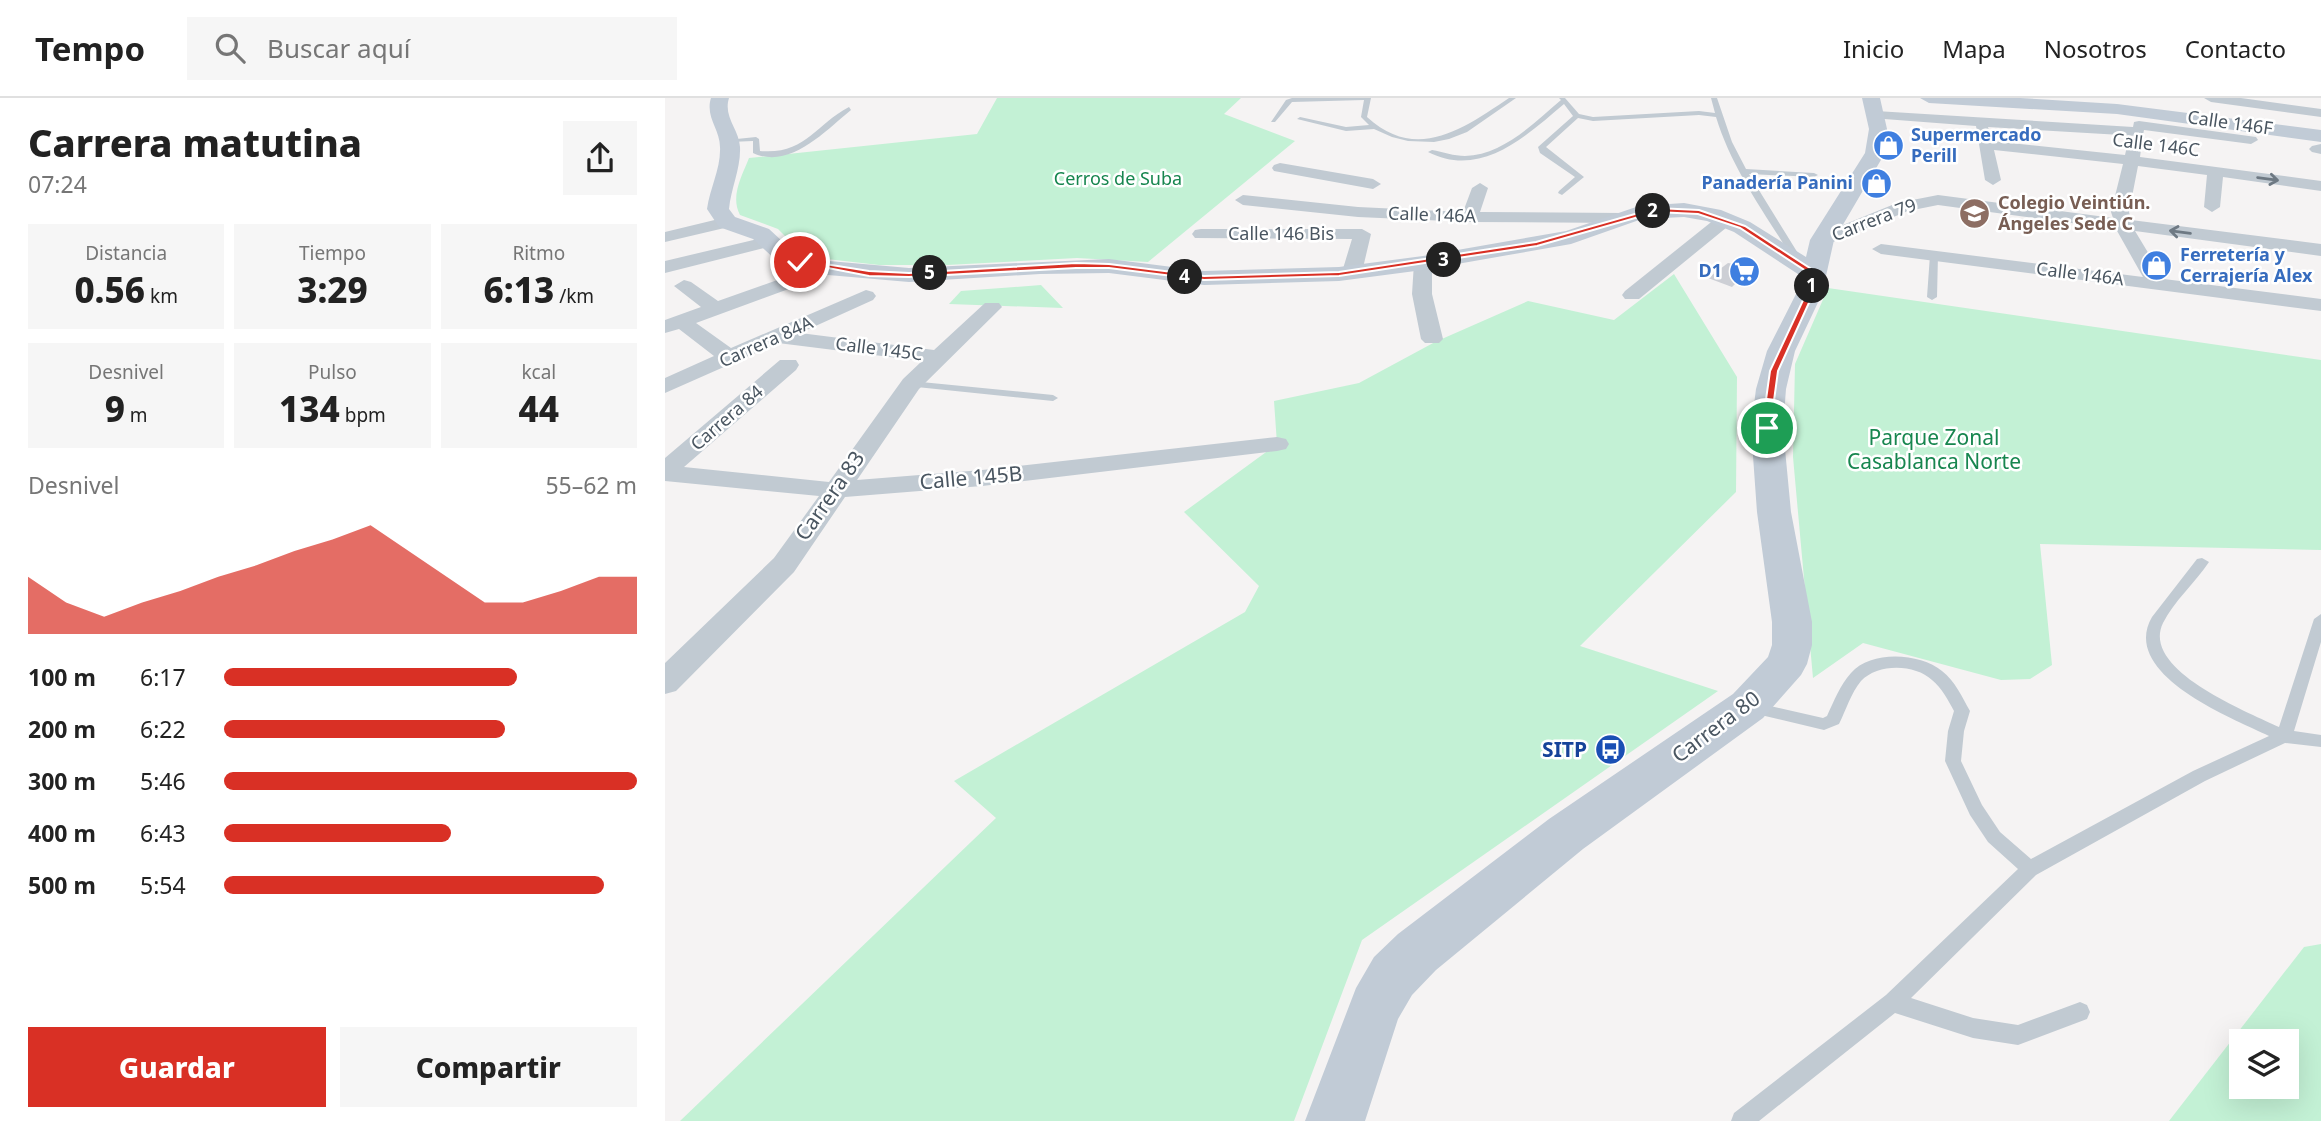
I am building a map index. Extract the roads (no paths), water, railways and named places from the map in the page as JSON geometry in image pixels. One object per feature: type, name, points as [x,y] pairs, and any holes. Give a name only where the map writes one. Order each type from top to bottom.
[{"type":"street","points":[[720,98],[716,108],[717,116],[730,140],[730,154],[718,198],[718,209],[727,222]]},
{"type":"street","name":"Calle 146F","points":[[1929,98],[2019,102],[2140,123],[2320,145]]},
{"type":"street","points":[[2211,98],[2321,113]]},
{"type":"street","points":[[2019,102],[2032,124]]},
{"type":"street","points":[[1873,106],[2032,124],[2140,123],[2251,140]]},
{"type":"street","name":"Carrera 80","points":[[1335,1121],[1375,1007],[1401,968],[1417,952],[1566,834],[1748,706],[1787,664],[1792,645],[1792,622],[1774,512],[1767,428],[1774,371],[1809,294],[1813,260],[1875,153],[1878,129],[1873,106]]},
{"type":"street","points":[[1981,120],[1993,180]]},
{"type":"street","points":[[2140,123],[2120,212],[2123,225],[2157,284]]},
{"type":"street","points":[[2218,136],[2226,152]]},
{"type":"street","name":"Calle 146C","points":[[1986,145],[2131,160],[2321,186]]},
{"type":"street","points":[[1358,212],[1381,167]]},
{"type":"street","points":[[1280,168],[1373,184]]},
{"type":"street","points":[[2212,207],[2214,172]]},
{"type":"street","points":[[1470,217],[1480,188]]},
{"type":"street","name":"Calle 146A","points":[[1243,200],[1358,212],[1470,217],[1623,218]]},
{"type":"street","name":"Carrera 79","points":[[1813,260],[1846,229],[1926,201],[1954,201],[2123,225]]},
{"type":"street","points":[[665,237],[727,222],[770,240],[786,257],[828,268],[909,275],[1098,266],[1204,278],[1352,272],[1423,263],[1571,237],[1623,218],[1668,210],[1699,212],[1726,219],[1759,237],[1813,260]]},
{"type":"street","points":[[1632,295],[1726,219]]},
{"type":"street","points":[[2123,225],[2320,251]]},
{"type":"street","name":"Calle 146 Bis","points":[[1201,234],[1362,234],[1352,272]]},
{"type":"street","points":[[665,267],[770,240]]},
{"type":"street","name":"Calle 146A","points":[[1881,249],[2321,304]]},
{"type":"street","points":[[1423,263],[1422,294],[1432,339]]},
{"type":"street","points":[[673,324],[828,268]]},
{"type":"street","points":[[684,286],[716,309]]},
{"type":"street","name":"Carrera 84A","points":[[665,386],[866,296]]},
{"type":"street","name":"Carrera 83","points":[[665,682],[737,614],[783,565],[911,384],[992,307]]},
{"type":"street","points":[[673,324],[730,358]]},
{"type":"street","name":"Calle 145C","points":[[776,337],[939,357]]},
{"type":"street","name":"Carrera 84","points":[[665,472],[788,365]]},
{"type":"street","name":"Calle 145B","points":[[665,472],[834,490],[982,478],[1277,444]]},
{"type":"lane","points":[[1273,121],[1288,101],[1292,100],[1368,98],[1364,117],[1373,127],[1388,135],[1416,139],[1454,135],[1513,98]]},
{"type":"lane","points":[[1714,98],[1717,115],[1744,171],[1813,260]]},
{"type":"lane","points":[[1432,152],[1460,158],[1478,157],[1519,137],[1563,99],[1577,116],[1608,119],[1692,113],[1717,115]]},
{"type":"lane","points":[[730,140],[756,139],[757,153],[789,152],[811,143],[849,109]]},
{"type":"lane","points":[[1562,193],[1580,177],[1542,147],[1577,116]]},
{"type":"lane","points":[[1300,119],[1346,129],[1373,127]]},
{"type":"lane","points":[[1744,171],[1814,175]]},
{"type":"lane","points":[[1932,297],[1934,256]]},
{"type":"lane","points":[[911,384],[1053,398]]},
{"type":"lane","points":[[2202,562],[2154,626],[2154,648],[2170,673],[2186,687],[2284,736],[2321,741]]},
{"type":"lane","points":[[1742,1121],[1893,1002],[2030,869],[2199,776],[2284,736],[2321,619]]},
{"type":"lane","points":[[1748,706],[1824,724],[1833,720],[1858,674],[1878,663],[1903,663],[1933,672],[1952,692],[1962,711],[1956,731],[1954,761],[1976,810],[1994,837],[2030,869]]},
{"type":"lane","points":[[1893,1002],[1973,1028],[2018,1035],[2080,1012]]},
{"type":"place","name":"Supermercado Perill","points":[[1888,145]]},
{"type":"place","name":"Panadería Panini","points":[[1876,183]]},
{"type":"place","name":"Colegio Veintiún. Ángeles Sede C","points":[[1975,213]]},
{"type":"place","name":"Ferretería y Cerrajería Alex","points":[[2157,265]]},
{"type":"place","name":"D1","points":[[1745,271]]},
{"type":"place","name":"SITP","points":[[1610,750]]},
{"type":"park label","name":"Cerros de Suba","points":[[1118,179]]},
{"type":"park label","name":"Parque Zonal Casablanca Norte","points":[[1934,450]]}]
